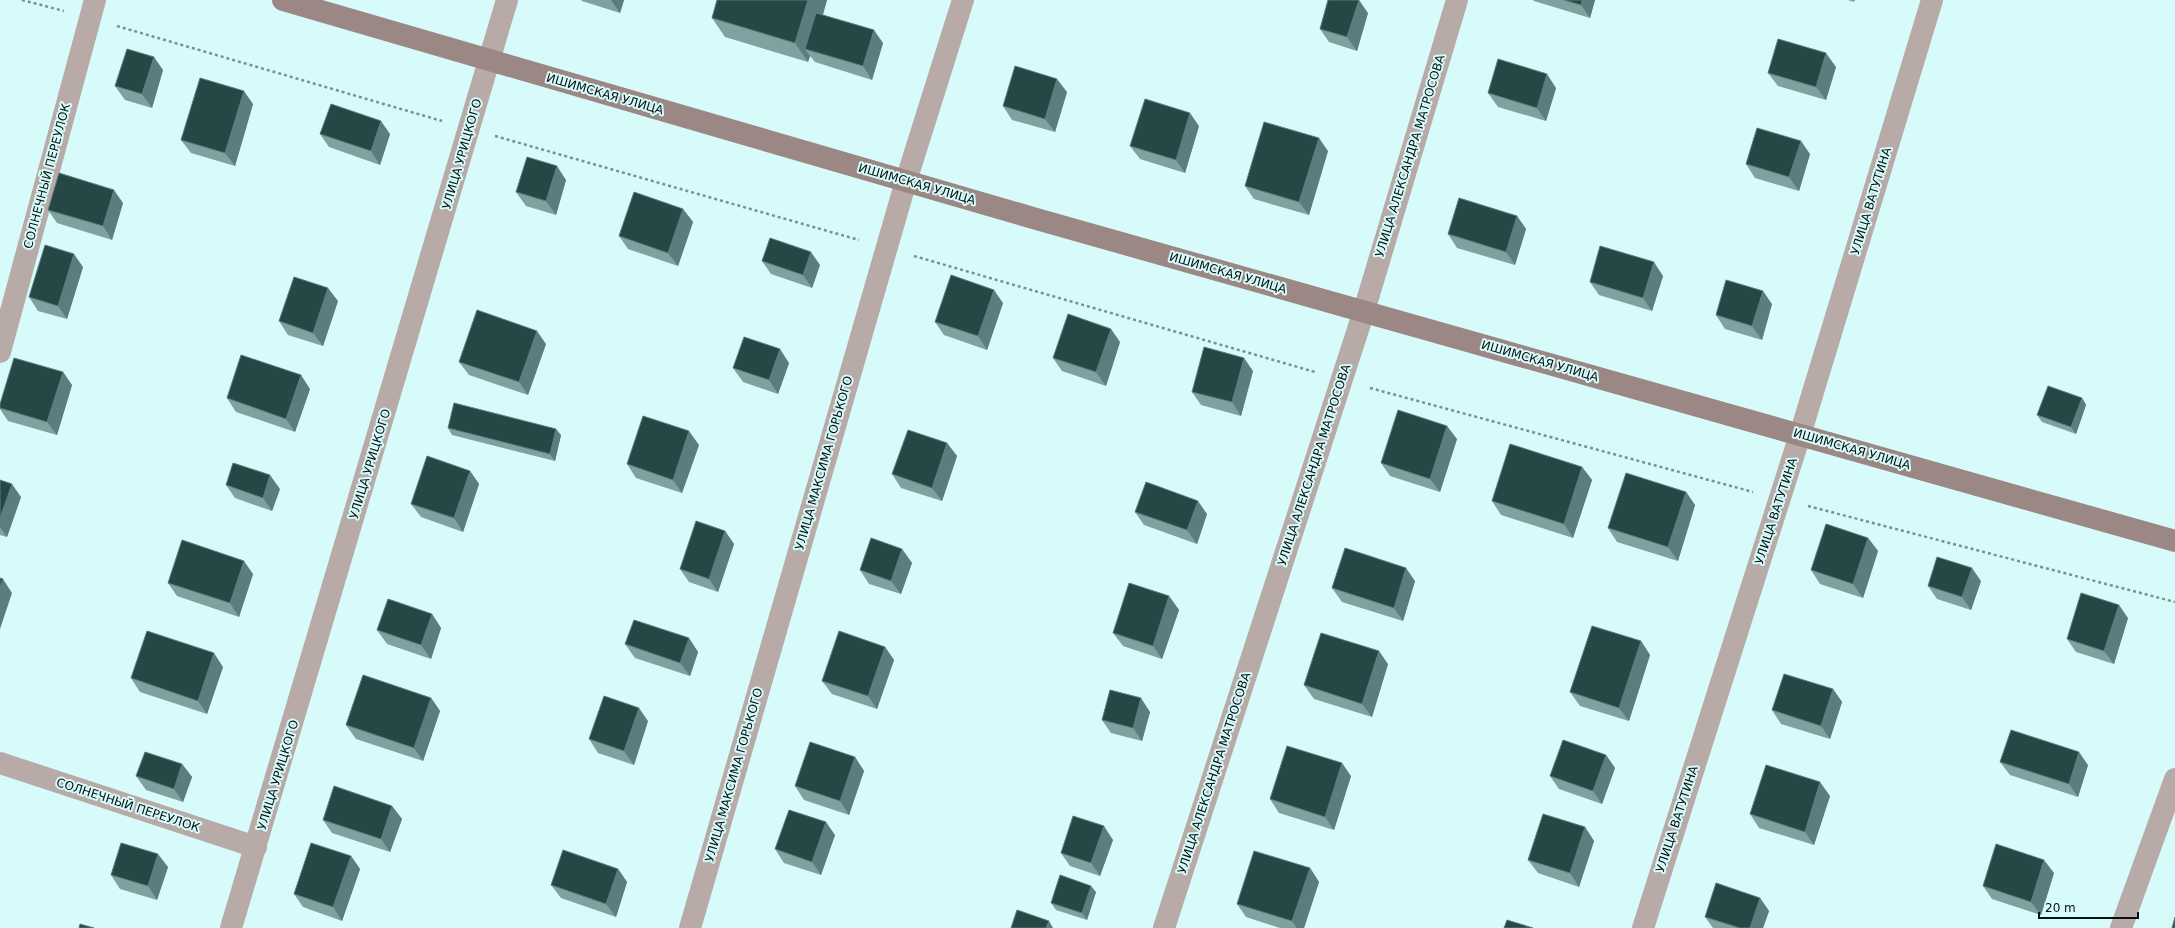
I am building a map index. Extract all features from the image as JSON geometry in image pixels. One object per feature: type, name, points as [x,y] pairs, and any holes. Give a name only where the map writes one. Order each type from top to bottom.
[{"type":"main road","name":"ИШИМСКАЯ УЛИЦА","points":[[283,0],[906,181],[2175,541]]},
{"type":"street","name":"УЛИЦА УРИЦКОГО","points":[[231,928],[507,0]]},
{"type":"street","name":"УЛИЦА МАКСИМА ГОРЬКОГО","points":[[690,928],[886,248],[963,0]]},
{"type":"street","name":"УЛИЦА АЛЕКСАНДРА МАТРОСОВА","points":[[1164,928],[1364,311],[1457,0]]},
{"type":"street","name":"УЛИЦА ВАТУТИНА","points":[[1643,928],[1780,499],[1932,0]]},
{"type":"street","name":"СОЛНЕЧНЫЙ ПЕРЕУЛОК","points":[[0,352],[92,9]]},
{"type":"street","name":"СОЛНЕЧНЫЙ ПЕРЕУЛОК","points":[[0,763],[256,847]]},
{"type":"street","points":[[2121,928],[2175,779]]},
{"type":"path","points":[[22,0],[92,9],[470,128],[1341,380],[1780,499],[2175,602]]},
{"type":"building","points":[[717,0],[808,0],[795,43],[712,18]]},
{"type":"building","points":[[1328,0],[1359,0],[1347,37],[1320,29]]},
{"type":"building","points":[[1564,0],[1582,0],[1581,5]]},
{"type":"building","points":[[816,13],[874,30],[863,66],[805,49]]},
{"type":"building","points":[[1778,39],[1826,53],[1816,87],[1768,73]]},
{"type":"building","points":[[127,49],[154,57],[142,94],[115,86]]},
{"type":"building","points":[[1498,59],[1547,74],[1537,108],[1488,93]]},
{"type":"building","points":[[1015,66],[1057,79],[1045,119],[1003,106]]},
{"type":"building","points":[[200,78],[244,91],[225,153],[181,140]]},
{"type":"building","points":[[1145,99],[1190,113],[1176,160],[1130,146]]},
{"type":"building","points":[[331,104],[381,121],[371,151],[320,134]]},
{"type":"building","points":[[1264,122],[1319,138],[1299,202],[1245,186]]},
{"type":"building","points":[[1757,128],[1801,141],[1789,177],[1746,164]]},
{"type":"building","points":[[527,157],[557,166],[546,201],[516,192]]},
{"type":"building","points":[[59,173],[114,190],[103,226],[48,210]]},
{"type":"building","points":[[634,192],[683,209],[668,253],[619,236]]},
{"type":"building","points":[[1459,198],[1517,216],[1506,252],[1448,234]]},
{"type":"building","points":[[770,238],[811,252],[803,275],[762,261]]},
{"type":"building","points":[[45,245],[74,254],[58,306],[29,297]]},
{"type":"building","points":[[1600,246],[1654,262],[1643,298],[1590,282]]},
{"type":"building","points":[[951,275],[994,290],[978,336],[935,322]]},
{"type":"building","points":[[294,277],[328,288],[313,333],[279,321]]},
{"type":"building","points":[[1726,280],[1763,291],[1752,326],[1716,315]]},
{"type":"building","points":[[477,310],[537,331],[519,382],[459,362]]},
{"type":"building","points":[[1068,314],[1111,329],[1096,372],[1053,358]]},
{"type":"building","points":[[744,337],[780,349],[769,380],[733,368]]},
{"type":"building","points":[[1204,347],[1244,358],[1232,402],[1192,392]]},
{"type":"building","points":[[241,355],[301,375],[286,419],[227,398]]},
{"type":"building","points":[[14,358],[63,372],[47,422],[0,408]]},
{"type":"building","points":[[2048,386],[2082,398],[2071,427],[2037,415]]},
{"type":"building","points":[[454,403],[556,429],[550,454],[448,428]]},
{"type":"building","points":[[1398,410],[1447,426],[1430,479],[1381,463]]},
{"type":"building","points":[[643,416],[689,431],[673,480],[627,464]]},
{"type":"building","points":[[908,430],[947,443],[932,488],[892,474]]},
{"type":"building","points":[[1510,444],[1582,467],[1564,524],[1492,501]]},
{"type":"building","points":[[427,456],[470,471],[454,518],[411,504]]},
{"type":"building","points":[[233,463],[270,475],[263,498],[226,485]]},
{"type":"building","points":[[1626,473],[1686,492],[1668,547],[1608,528]]},
{"type":"building","points":[[0,480],[12,484],[0,518]]},
{"type":"building","points":[[1146,482],[1198,501],[1187,530],[1135,512]]},
{"type":"building","points":[[696,521],[725,531],[709,579],[680,569]]},
{"type":"building","points":[[1826,524],[1868,538],[1853,584],[1811,570]]},
{"type":"building","points":[[871,538],[902,549],[891,581],[860,570]]},
{"type":"building","points":[[182,540],[244,561],[230,603],[168,583]]},
{"type":"building","points":[[1345,548],[1406,568],[1394,608],[1332,588]]},
{"type":"building","points":[[1937,557],[1972,568],[1962,597],[1928,586]]},
{"type":"building","points":[[0,578],[3,579],[0,588]]},
{"type":"building","points":[[1129,583],[1169,596],[1153,646],[1113,633]]},
{"type":"building","points":[[2081,593],[2119,605],[2104,651],[2067,639]]},
{"type":"building","points":[[388,599],[432,614],[421,645],[377,630]]},
{"type":"building","points":[[634,620],[689,638],[680,663],[625,644]]},
{"type":"building","points":[[1592,626],[1641,641],[1619,708],[1570,692]]},
{"type":"building","points":[[147,631],[214,653],[198,701],[131,678]]},
{"type":"building","points":[[839,631],[885,647],[868,696],[822,681]]},
{"type":"building","points":[[1321,633],[1379,651],[1362,704],[1304,685]]},
{"type":"building","points":[[1784,674],[1833,689],[1821,726],[1772,710]]},
{"type":"building","points":[[363,675],[431,698],[414,748],[346,725]]},
{"type":"building","points":[[1110,690],[1141,698],[1133,728],[1102,720]]},
{"type":"building","points":[[604,696],[639,708],[624,751],[589,739]]},
{"type":"building","points":[[2011,730],[2079,752],[2069,784],[2000,762]]},
{"type":"building","points":[[1563,740],[1606,755],[1593,791],[1550,776]]},
{"type":"building","points":[[810,742],[855,757],[840,801],[795,786]]},
{"type":"building","points":[[1287,746],[1342,763],[1325,817],[1270,799]]},
{"type":"building","points":[[145,752],[182,764],[174,789],[136,776]]},
{"type":"building","points":[[1766,765],[1820,782],[1805,832],[1750,814]]},
{"type":"building","points":[[334,786],[392,806],[381,839],[323,820]]},
{"type":"building","points":[[789,810],[826,822],[812,862],[775,849]]},
{"type":"building","points":[[1543,814],[1585,827],[1570,873],[1528,860]]},
{"type":"building","points":[[1073,816],[1104,826],[1091,863],[1061,853]]},
{"type":"building","points":[[121,843],[158,854],[148,886],[111,875]]},
{"type":"building","points":[[311,843],[351,856],[333,907],[294,894]]},
{"type":"building","points":[[1996,844],[2044,860],[2031,902],[1983,886]]},
{"type":"building","points":[[563,850],[618,869],[606,904],[551,885]]},
{"type":"building","points":[[1254,851],[1310,868],[1292,921],[1237,904]]},
{"type":"building","points":[[1060,875],[1091,886],[1082,913],[1051,903]]},
{"type":"building","points":[[1716,883],[1760,898],[1750,928],[1740,928],[1705,917]]},
{"type":"building","points":[[1017,910],[1049,921],[1046,928],[1011,928]]},
{"type":"building","points":[[2175,917],[2175,928],[2172,928]]},
{"type":"building","points":[[1507,920],[1533,928],[1504,928]]},
{"type":"building","points":[[80,924],[94,928],[79,928]]}]
